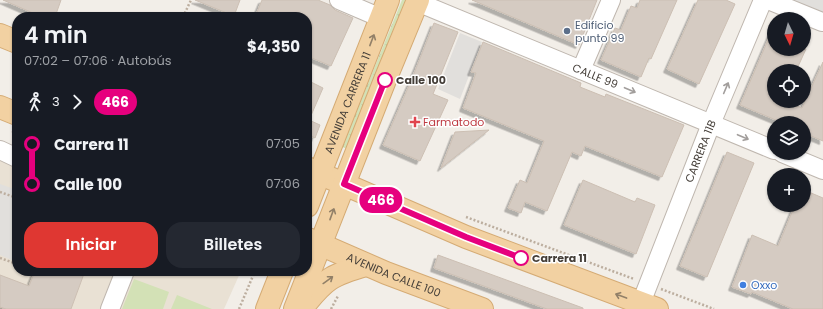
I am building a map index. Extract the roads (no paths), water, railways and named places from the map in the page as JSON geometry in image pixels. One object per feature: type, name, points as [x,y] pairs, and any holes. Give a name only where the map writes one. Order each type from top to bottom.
[{"type":"main road","points":[[314,242],[344,184],[418,1]]},
{"type":"main road","name":"AVENIDA CARRERA 11","points":[[313,170],[384,9]]},
{"type":"main road","points":[[0,35],[12,40]]},
{"type":"main road","points":[[0,108],[12,112]]},
{"type":"main road","points":[[313,170],[466,237],[649,299]]},
{"type":"main road","name":"AVENIDA CALLE 100","points":[[314,242],[366,265],[482,309]]},
{"type":"main road","points":[[302,309],[324,283],[334,276],[366,265]]},
{"type":"main road","points":[[267,309],[269,289],[268,276]]},
{"type":"main road","points":[[267,309],[280,276]]},
{"type":"main road","points":[[296,309],[305,276]]},
{"type":"street","points":[[339,0],[384,9]]},
{"type":"street","points":[[581,70],[611,0]]},
{"type":"street","name":"CARRERA 11B","points":[[649,299],[711,124],[763,0]]},
{"type":"street","points":[[768,0],[822,22]]},
{"type":"street","name":"CALLE 99","points":[[418,1],[767,147]]},
{"type":"street","points":[[0,150],[12,156]]},
{"type":"street","points":[[799,160],[823,170]]},
{"type":"street","points":[[110,309],[123,276]]},
{"type":"place","name":"Edificio punto 99","points":[[567,31]]},
{"type":"place","name":"Calle 100","points":[[385,80]]},
{"type":"place","name":"Farmatodo","points":[[415,122]]},
{"type":"place","name":"Carrera 11","points":[[521,258]]},
{"type":"place","name":"Oxxo","points":[[743,285]]}]
